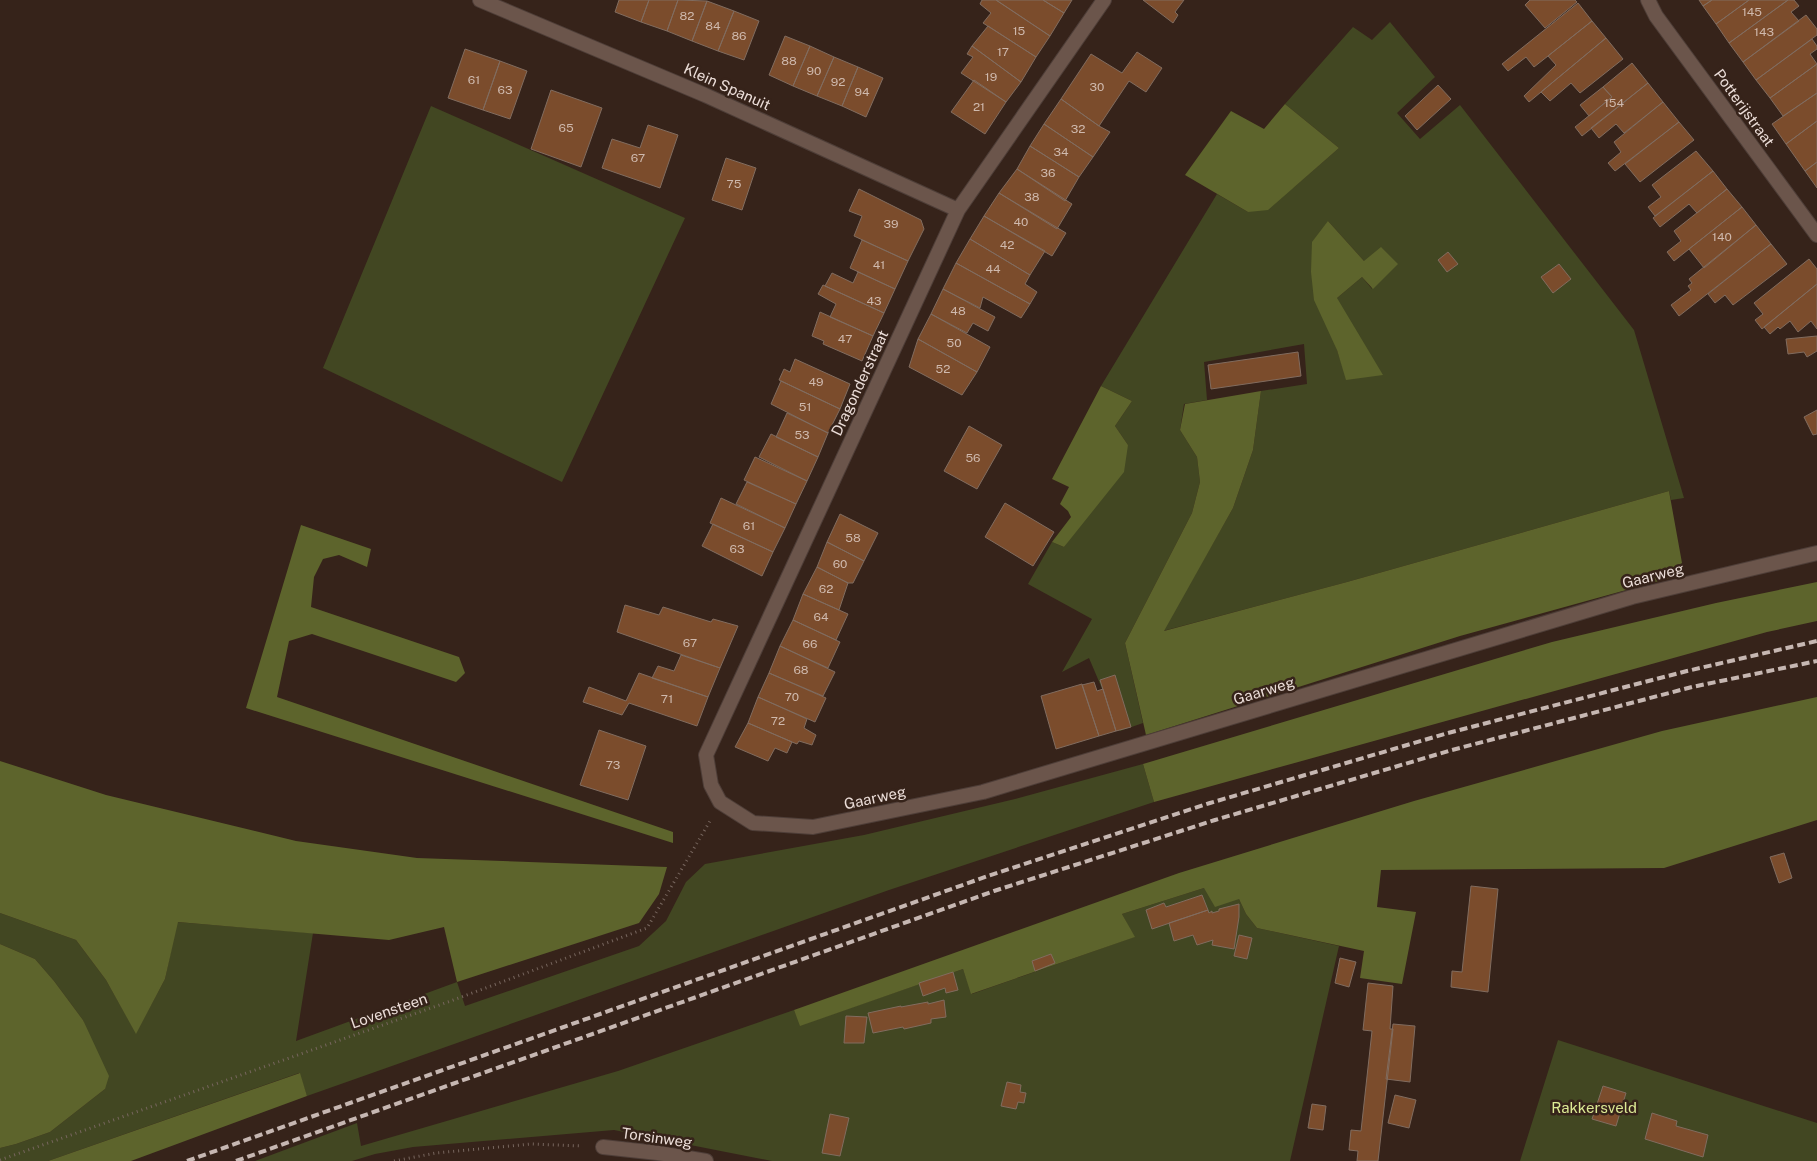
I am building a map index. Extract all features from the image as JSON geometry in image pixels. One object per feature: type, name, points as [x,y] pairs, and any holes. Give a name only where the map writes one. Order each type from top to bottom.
[{"type":"street","name":"Klein Spanuit","points":[[480,0],[705,95],[958,210]]},
{"type":"street","name":"Dragonderstraat","points":[[720,802],[711,785],[706,755],[958,210],[1104,0]]},
{"type":"street","name":"Potterijstraat","points":[[1648,0],[1656,16],[1817,235]]},
{"type":"street","name":"Gaarweg","points":[[720,802],[753,823],[813,827],[983,792],[1632,597],[1817,553]]},
{"type":"street","name":"Torsinweg","points":[[603,1147],[706,1161]]},
{"type":"path","name":"Lovensteen","points":[[0,1160],[438,1005],[647,928],[720,802]]},
{"type":"path","points":[[394,1161],[436,1153],[531,1144],[603,1147]]},
{"type":"green space","points":[[1390,22],[1435,77],[1397,113],[1420,139],[1460,105],[1634,330],[1684,498],[1671,500],[1669,491],[1347,582],[1163,631],[1233,508],[1253,450],[1261,391],[1307,384],[1304,344],[1204,362],[1207,400],[1184,404],[1180,430],[1197,457],[1200,482],[1192,513],[1125,643],[1143,723],[1120,731],[1089,658],[1062,672],[1092,619],[1028,584],[1052,542],[1064,547],[1128,445],[1115,426],[1132,401],[1101,386],[1217,194],[1248,212],[1294,187],[1339,148],[1285,104],[1353,27],[1372,40]],"holes":[[[1328,221],[1364,261],[1372,289],[1362,277],[1337,298],[1347,380],[1337,350]]]},
{"type":"green space","points":[[1285,104],[1339,148],[1268,210],[1248,212],[1185,175],[1231,111],[1264,129]]},
{"type":"green space","points":[[431,106],[685,218],[562,482],[323,368]]},
{"type":"green space","points":[[1328,221],[1364,261],[1381,247],[1398,264],[1373,289],[1362,277],[1337,298],[1383,375],[1346,380],[1337,350],[1314,300],[1311,272],[1312,242]]},
{"type":"green space","points":[[1101,386],[1132,401],[1115,426],[1128,445],[1124,472],[1064,547],[1052,542],[1071,517],[1068,511],[1060,504],[1069,487],[1052,479]]},
{"type":"green space","points":[[1261,391],[1253,450],[1233,508],[1164,631],[1347,582],[1669,491],[1684,574],[1460,636],[1146,735],[1125,643],[1192,513],[1200,482],[1197,457],[1180,430],[1185,404]]},
{"type":"green space","points":[[301,525],[371,549],[367,567],[339,555],[323,559],[314,577],[311,607],[459,657],[465,673],[456,682],[312,634],[289,641],[277,697],[673,832],[673,843],[246,708]]},
{"type":"green space","points":[[1817,582],[1817,621],[1767,632],[1154,802],[1143,764],[1552,642],[1716,603]]},
{"type":"green space","points":[[1817,697],[1817,820],[1664,868],[1381,870],[1377,907],[1416,912],[1402,984],[1360,978],[1364,951],[1257,928],[1246,914],[1239,899],[1215,907],[1204,888],[1122,914],[1135,937],[971,994],[963,969],[800,1026],[794,1010],[1179,873],[1414,801],[1662,731]]},
{"type":"green space","points":[[0,761],[106,795],[296,841],[417,858],[667,867],[659,894],[639,923],[457,982],[444,927],[389,940],[178,922],[165,979],[136,1034],[106,980],[76,940],[0,913]]},
{"type":"green space","points":[[1143,764],[1154,802],[889,890],[307,1096],[299,1073],[48,1161],[0,1161],[0,1148],[50,1132],[105,1089],[83,1020],[35,959],[0,944],[0,913],[76,940],[106,980],[136,1033],[165,979],[177,922],[313,933],[296,1041],[457,982],[465,1006],[639,946],[666,921],[686,882],[705,864],[864,835],[1015,799]]},
{"type":"green space","points":[[1204,888],[1239,899],[1246,914],[1257,928],[1339,946],[1290,1161],[772,1161],[614,1130],[413,1147],[375,1154],[352,1161],[255,1161],[357,1123],[361,1146],[618,1071],[794,1010],[801,1025],[963,969],[972,994],[1134,937],[1122,914]]},
{"type":"green space","points":[[0,944],[35,959],[54,981],[83,1020],[109,1076],[105,1089],[50,1132],[0,1148]]},
{"type":"green space","name":"Rakkersveld","points":[[1558,1040],[1817,1123],[1817,1161],[1520,1161]]},
{"type":"green space","points":[[300,1073],[307,1096],[131,1161],[48,1161]]},
{"type":"building","points":[[619,0],[649,0],[641,22],[615,12]]},
{"type":"building","points":[[649,0],[678,0],[667,31],[641,22]]},
{"type":"building","points":[[678,0],[707,1],[692,41],[667,31]]},
{"type":"building","points":[[982,0],[996,0],[1050,36],[1036,57],[983,23],[991,13],[980,4]]},
{"type":"building","points":[[996,0],[1043,0],[1064,13],[1050,36]]},
{"type":"building","points":[[1043,0],[1072,0],[1064,13]]},
{"type":"building","points":[[1143,0],[1184,0],[1175,12],[1178,15],[1173,23]]},
{"type":"building","points":[[1530,0],[1575,0],[1577,2],[1545,28],[1525,5]]},
{"type":"building","points":[[1699,0],[1712,0],[1703,6]]},
{"type":"building","points":[[1712,0],[1749,0],[1716,24],[1703,6]]},
{"type":"building","points":[[1749,0],[1788,0],[1729,43],[1716,24]]},
{"type":"building","points":[[1788,0],[1794,0],[1799,6],[1791,12],[1799,21],[1743,62],[1729,43]]},
{"type":"building","points":[[707,1],[734,11],[718,51],[692,41]]},
{"type":"building","points":[[1578,3],[1592,21],[1534,67],[1526,57],[1508,71],[1502,64]]},
{"type":"building","points":[[734,11],[759,21],[744,60],[718,51]]},
{"type":"building","points":[[1806,15],[1817,29],[1817,35],[1756,80],[1743,62]]},
{"type":"building","points":[[1592,21],[1606,38],[1529,102],[1524,96],[1556,65],[1548,56]]},
{"type":"building","points":[[988,26],[1036,57],[1021,82],[972,46]]},
{"type":"building","points":[[785,36],[810,46],[793,86],[769,75]]},
{"type":"building","points":[[1606,38],[1623,59],[1580,93],[1571,83],[1550,101],[1541,92]]},
{"type":"building","points":[[1812,39],[1817,49],[1810,54],[1817,64],[1770,98],[1756,80]]},
{"type":"building","points":[[810,46],[834,57],[817,96],[793,86]]},
{"type":"building","points":[[972,46],[1021,82],[1006,102],[961,73],[973,57],[967,54]]},
{"type":"building","points":[[465,49],[500,61],[483,110],[448,98]]},
{"type":"building","points":[[1137,52],[1162,68],[1146,92],[1129,81],[1099,126],[1061,99],[1091,54],[1122,73]]},
{"type":"building","points":[[834,57],[858,67],[842,106],[817,96]]},
{"type":"building","points":[[500,61],[527,71],[510,119],[483,110]]},
{"type":"building","points":[[1632,63],[1648,83],[1582,136],[1575,127],[1612,97],[1603,87]]},
{"type":"building","points":[[1817,64],[1817,93],[1783,116],[1770,98]]},
{"type":"building","points":[[858,67],[883,78],[866,117],[842,106]]},
{"type":"building","points":[[974,80],[1006,102],[985,134],[951,112]]},
{"type":"building","points":[[1648,83],[1663,102],[1624,133],[1616,124],[1599,138],[1591,128]]},
{"type":"building","points":[[1438,85],[1451,99],[1417,130],[1405,116]]},
{"type":"building","points":[[1603,87],[1612,97],[1589,116],[1580,105]]},
{"type":"building","points":[[551,90],[602,108],[581,167],[531,149]]},
{"type":"building","points":[[1817,93],[1817,121],[1786,144],[1772,124]]},
{"type":"building","points":[[1061,99],[1110,132],[1093,157],[1044,124]]},
{"type":"building","points":[[1663,102],[1679,122],[1615,171],[1608,163],[1621,152],[1614,142]]},
{"type":"building","points":[[1817,121],[1817,162],[1805,171],[1786,144]]},
{"type":"building","points":[[1679,122],[1694,140],[1640,182],[1625,164]]},
{"type":"building","points":[[1044,124],[1093,157],[1079,177],[1030,146]]},
{"type":"building","points":[[648,125],[678,135],[660,188],[602,168],[612,139],[640,148]]},
{"type":"building","points":[[1030,146],[1079,177],[1065,201],[1017,169]]},
{"type":"building","points":[[1696,151],[1713,171],[1655,216],[1648,207],[1661,197],[1652,185]]},
{"type":"building","points":[[726,158],[756,168],[742,210],[712,200]]},
{"type":"building","points":[[1817,162],[1817,188],[1805,171]]},
{"type":"building","points":[[1017,169],[1072,204],[1057,229],[999,193]]},
{"type":"building","points":[[1713,171],[1727,189],[1697,213],[1689,204],[1660,227],[1653,218]]},
{"type":"building","points":[[859,189],[921,220],[924,229],[908,261],[854,236],[862,216],[849,211]]},
{"type":"building","points":[[1727,189],[1742,207],[1674,261],[1667,252],[1681,241],[1674,231]]},
{"type":"building","points":[[999,193],[1066,233],[1052,256],[984,216]]},
{"type":"building","points":[[1742,207],[1756,225],[1704,268],[1689,249]]},
{"type":"building","points":[[984,216],[1045,251],[1030,275],[970,239]]},
{"type":"building","points":[[1756,225],[1771,244],[1679,316],[1671,305],[1691,290],[1688,286],[1692,283],[1689,279]]},
{"type":"building","points":[[970,239],[1030,275],[1025,284],[1037,292],[1030,304],[956,263]]},
{"type":"building","points":[[862,240],[908,261],[895,289],[850,268]]},
{"type":"building","points":[[1771,244],[1787,264],[1733,305],[1725,295],[1715,303],[1708,294]]},
{"type":"building","points":[[1448,252],[1458,264],[1447,272],[1438,260]]},
{"type":"building","points":[[1809,259],[1817,269],[1817,284],[1762,329],[1755,320],[1763,314],[1754,303]]},
{"type":"building","points":[[956,263],[1030,304],[1021,318],[983,297],[980,308],[943,289]]},
{"type":"building","points":[[1559,264],[1571,279],[1553,293],[1541,277]]},
{"type":"building","points":[[858,272],[895,289],[884,313],[825,286],[832,273],[853,283]]},
{"type":"building","points":[[1817,284],[1817,329],[1811,321],[1798,332],[1790,321],[1780,329],[1778,327],[1770,334],[1764,327]]},
{"type":"building","points":[[823,285],[884,313],[873,336],[830,317],[836,304],[818,294]]},
{"type":"building","points":[[943,289],[995,317],[988,331],[973,323],[967,333],[931,314]]},
{"type":"building","points":[[820,312],[873,336],[862,361],[823,344],[824,341],[812,336]]},
{"type":"building","points":[[931,314],[990,347],[977,372],[918,339]]},
{"type":"building","points":[[1817,336],[1817,351],[1807,357],[1804,352],[1788,354],[1786,339]]},
{"type":"building","points":[[918,339],[977,372],[962,395],[909,367]]},
{"type":"building","points":[[1298,352],[1301,376],[1211,389],[1208,365]]},
{"type":"building","points":[[795,359],[850,384],[840,409],[779,380],[784,369],[790,372]]},
{"type":"building","points":[[781,381],[840,409],[828,433],[771,404]]},
{"type":"building","points":[[1817,410],[1817,434],[1813,435],[1804,417]]},
{"type":"building","points":[[787,413],[828,433],[818,457],[776,437]]},
{"type":"building","points":[[969,426],[1002,445],[977,489],[944,471]]},
{"type":"building","points":[[771,434],[818,457],[807,481],[759,457]]},
{"type":"building","points":[[755,457],[807,481],[796,504],[744,480]]},
{"type":"building","points":[[747,482],[796,504],[785,528],[736,504]]},
{"type":"building","points":[[721,498],[785,528],[773,552],[710,523]]},
{"type":"building","points":[[1005,503],[1054,532],[1033,566],[985,537]]},
{"type":"building","points":[[840,514],[878,533],[864,561],[827,542]]},
{"type":"building","points":[[713,524],[773,552],[762,576],[702,546]]},
{"type":"building","points":[[827,542],[864,561],[853,583],[848,583],[817,567]]},
{"type":"building","points":[[817,567],[848,583],[839,610],[803,594]]},
{"type":"building","points":[[803,594],[848,614],[836,640],[793,620]]},
{"type":"building","points":[[625,605],[659,615],[663,607],[711,622],[713,619],[738,626],[720,668],[617,632]]},
{"type":"building","points":[[793,620],[840,642],[828,668],[780,646]]},
{"type":"building","points":[[780,646],[835,672],[823,696],[769,673]]},
{"type":"building","points":[[681,655],[720,668],[708,697],[652,678],[658,666],[674,671]]},
{"type":"building","points":[[639,673],[708,697],[697,726],[629,703],[622,715],[583,702],[589,687],[626,701]]},
{"type":"building","points":[[769,673],[826,698],[815,722],[758,697]]},
{"type":"building","points":[[1115,675],[1131,727],[1116,731],[1100,680]]},
{"type":"building","points":[[1094,682],[1097,691],[1103,689],[1116,731],[1099,736],[1082,685]]},
{"type":"building","points":[[1082,684],[1099,736],[1056,749],[1041,696]]},
{"type":"building","points":[[758,697],[807,719],[804,728],[816,735],[812,745],[799,741],[797,744],[748,723]]},
{"type":"building","points":[[748,723],[792,742],[787,753],[775,748],[768,761],[735,747]]},
{"type":"building","points":[[599,730],[646,746],[628,800],[580,785]]},
{"type":"building","points":[[1784,853],[1792,878],[1779,883],[1770,857]]},
{"type":"building","points":[[1471,886],[1498,889],[1488,992],[1451,987],[1452,971],[1462,972]]},
{"type":"building","points":[[1202,895],[1208,910],[1152,929],[1146,910],[1164,903],[1166,907]]},
{"type":"building","points":[[1239,904],[1234,949],[1212,945],[1213,940],[1197,945],[1193,935],[1174,941],[1169,923],[1208,910],[1209,913],[1212,911],[1212,913],[1219,911],[1219,909]]},
{"type":"building","points":[[1239,935],[1252,938],[1247,959],[1234,956]]},
{"type":"building","points":[[1051,954],[1055,963],[1035,971],[1032,961]]},
{"type":"building","points":[[1340,958],[1356,962],[1349,987],[1335,983]]},
{"type":"building","points":[[953,972],[958,990],[946,993],[945,988],[923,996],[919,983]]},
{"type":"building","points":[[1368,983],[1393,986],[1390,1029],[1393,1029],[1378,1161],[1357,1161],[1358,1151],[1349,1150],[1351,1130],[1361,1131],[1372,1031],[1363,1030]]},
{"type":"building","points":[[944,1000],[946,1017],[931,1019],[931,1023],[904,1029],[903,1027],[873,1033],[868,1013]]},
{"type":"building","points":[[846,1016],[867,1017],[864,1043],[844,1043]]},
{"type":"building","points":[[1393,1024],[1415,1026],[1410,1082],[1386,1079]]},
{"type":"building","points":[[1007,1082],[1021,1085],[1020,1092],[1026,1093],[1024,1103],[1018,1102],[1016,1109],[1001,1106]]},
{"type":"building","points":[[1603,1086],[1626,1093],[1616,1126],[1592,1119]]},
{"type":"building","points":[[1395,1095],[1416,1100],[1409,1128],[1388,1123]]},
{"type":"building","points":[[1312,1104],[1326,1106],[1323,1130],[1308,1128]]},
{"type":"building","points":[[1652,1113],[1677,1121],[1676,1126],[1708,1135],[1703,1157],[1645,1139]]},
{"type":"building","points":[[830,1114],[849,1118],[840,1156],[822,1153]]},
{"type":"railway","points":[[187,1161],[988,876],[1210,803],[1448,733],[1687,671],[1817,641]]},
{"type":"railway","points":[[236,1161],[994,891],[1215,820],[1452,750],[1692,687],[1817,661]]}]
